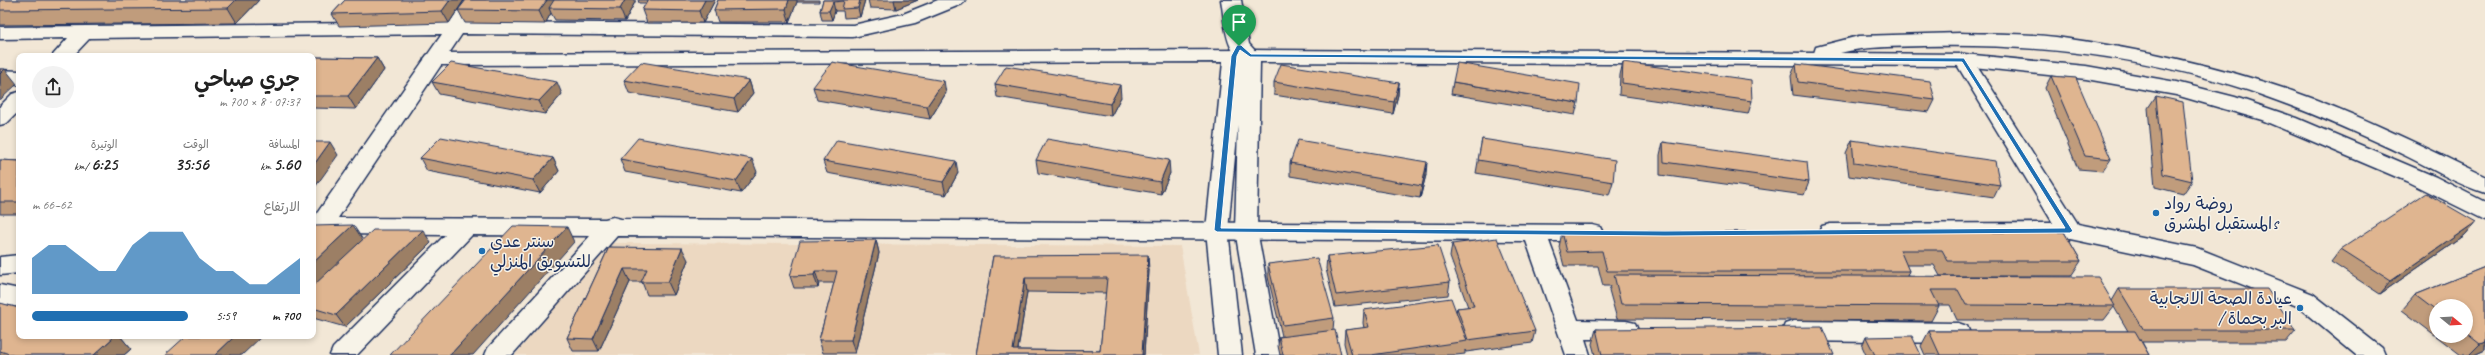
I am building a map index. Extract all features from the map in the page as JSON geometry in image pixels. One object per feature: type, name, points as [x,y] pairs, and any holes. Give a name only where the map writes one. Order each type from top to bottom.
[{"type":"street","points":[[316,229],[475,0]]},
{"type":"street","points":[[0,34],[455,28],[853,30],[908,19],[955,0]]},
{"type":"street","points":[[1231,0],[1241,53],[1246,230],[1268,355]]},
{"type":"street","points":[[710,30],[718,12]]},
{"type":"street","points":[[65,53],[86,32]]},
{"type":"street","points":[[1797,58],[1859,42],[1960,38],[2055,43],[2145,58],[2219,76],[2286,96],[2384,137],[2485,184]]},
{"type":"street","points":[[434,59],[1241,53],[1964,60],[2045,67],[2123,79],[2206,96],[2293,124],[2395,168],[2485,212]]},
{"type":"street","points":[[1230,355],[1217,230],[1241,53]]},
{"type":"street","points":[[1964,60],[2070,231]]},
{"type":"street","points":[[0,77],[16,78]]},
{"type":"street","points":[[0,118],[16,102]]},
{"type":"street","points":[[497,355],[613,225]]},
{"type":"street","points":[[316,230],[338,226],[613,225],[1611,233]]},
{"type":"street","points":[[342,355],[467,226]]},
{"type":"street","points":[[1808,233],[2070,231],[2197,257],[2305,300],[2373,355]]},
{"type":"street","points":[[1534,232],[1578,355]]},
{"type":"street","points":[[0,266],[16,264]]},
{"type":"street","points":[[0,294],[16,297]]},
{"type":"street","points":[[1569,329],[1648,330]]},
{"type":"street","points":[[1774,331],[1980,333]]},
{"type":"shaded area","points":[[609,243],[1180,246],[1199,355],[515,355]]},
{"type":"building","points":[[0,0],[236,0],[228,8],[0,10]]},
{"type":"building","points":[[345,0],[450,0],[442,11],[332,14]]},
{"type":"building","points":[[466,0],[547,0],[539,11],[458,10]]},
{"type":"building","points":[[554,0],[625,0],[620,9],[549,8]]},
{"type":"building","points":[[648,0],[705,0],[699,11],[642,10]]},
{"type":"building","points":[[718,0],[789,0],[786,9],[714,10]]},
{"type":"building","points":[[823,0],[860,0],[858,8],[842,9],[844,1],[833,2],[829,11],[820,11]]},
{"type":"building","points":[[316,57],[377,58],[348,96],[316,96]]},
{"type":"building","points":[[641,62],[749,80],[734,99],[624,80]]},
{"type":"building","points":[[832,62],[944,81],[927,106],[813,87]]},
{"type":"building","points":[[1623,62],[1751,80],[1752,101],[1622,83]]},
{"type":"building","points":[[451,63],[557,82],[539,101],[432,82]]},
{"type":"building","points":[[1457,63],[1580,84],[1578,103],[1453,82]]},
{"type":"building","points":[[1281,64],[1399,83],[1394,102],[1274,82]]},
{"type":"building","points":[[1796,64],[1930,81],[1935,100],[1798,82]]},
{"type":"building","points":[[1006,66],[1120,85],[1110,104],[995,84]]},
{"type":"building","points":[[0,69],[5,69],[0,74]]},
{"type":"building","points":[[2051,76],[2076,78],[2111,159],[2085,156]]},
{"type":"building","points":[[2156,96],[2183,102],[2192,181],[2163,174]]},
{"type":"building","points":[[441,137],[553,158],[533,180],[420,158]]},
{"type":"building","points":[[638,138],[752,159],[736,181],[620,159]]},
{"type":"building","points":[[1047,139],[1169,160],[1160,182],[1036,160]]},
{"type":"building","points":[[1482,139],[1615,160],[1613,182],[1478,160]]},
{"type":"building","points":[[837,140],[956,161],[943,182],[823,161]]},
{"type":"building","points":[[1298,140],[1427,162],[1422,186],[1290,163]]},
{"type":"building","points":[[1852,140],[1995,161],[2000,185],[1854,163]]},
{"type":"building","points":[[316,142],[330,142],[316,162]]},
{"type":"building","points":[[1663,142],[1807,162],[1809,182],[1664,162]]},
{"type":"building","points":[[0,160],[16,161],[16,202],[0,202]]},
{"type":"building","points":[[2426,193],[2476,222],[2391,281],[2341,249]]},
{"type":"building","points":[[353,225],[316,260],[316,226]]},
{"type":"building","points":[[513,226],[567,227],[450,355],[390,355]]},
{"type":"building","points":[[373,230],[423,230],[336,315],[316,309],[316,283]]},
{"type":"building","points":[[1562,232],[2064,232],[2081,261],[1948,261],[1942,250],[1900,250],[1909,271],[1607,271],[1602,251],[1567,252]]},
{"type":"building","points":[[1497,238],[1535,331],[1468,340],[1457,308],[1474,306],[1452,244]]},
{"type":"building","points":[[876,240],[851,340],[819,340],[837,271],[815,271],[814,275],[790,276],[800,241]]},
{"type":"building","points":[[1438,245],[1450,282],[1336,295],[1327,256]]},
{"type":"building","points":[[609,247],[682,248],[668,282],[641,282],[647,269],[624,269],[593,339],[567,338]]},
{"type":"building","points":[[1148,255],[1142,355],[976,355],[993,256]],"holes":[[[1025,278],[1107,278],[1100,351],[1013,350]]]},
{"type":"building","points":[[1317,258],[1334,318],[1283,325],[1268,264]]},
{"type":"building","points":[[2485,267],[2485,342],[2480,344],[2473,338],[2473,299],[2429,299],[2429,306],[2415,295]]},
{"type":"building","points":[[1614,275],[2098,277],[2115,306],[1966,305],[1958,290],[1931,290],[1939,306],[1621,304]]},
{"type":"building","points":[[2119,289],[2267,289],[2296,330],[2144,330]]},
{"type":"building","points":[[1451,298],[1467,341],[1371,355],[1352,355],[1345,330],[1369,327],[1364,310]]},
{"type":"building","points":[[0,303],[16,307],[16,339],[112,339],[94,355],[13,355],[0,351]]},
{"type":"building","points":[[1822,327],[1834,355],[1602,355],[1596,329]]},
{"type":"building","points":[[1335,330],[1341,355],[1283,355],[1279,337]]},
{"type":"building","points":[[1929,331],[2135,331],[2149,355],[1940,355]]},
{"type":"building","points":[[1912,336],[1921,355],[1875,355],[1866,337]]},
{"type":"building","points":[[183,339],[232,339],[215,355],[165,355]]},
{"type":"place","name":"روضة رواد المستقبل المشرقs","points":[[2156,213]]},
{"type":"place","name":"سنتر عدي للتسويق المنزلي","points":[[482,251]]},
{"type":"place","name":"عيادة الصحة الانجابية / البر بحماة","points":[[2300,308]]},
{"type":"route","points":[[1239,46],[1250,56],[1964,60],[2070,231],[1665,234],[1217,230],[1234,56],[1239,46]]}]
